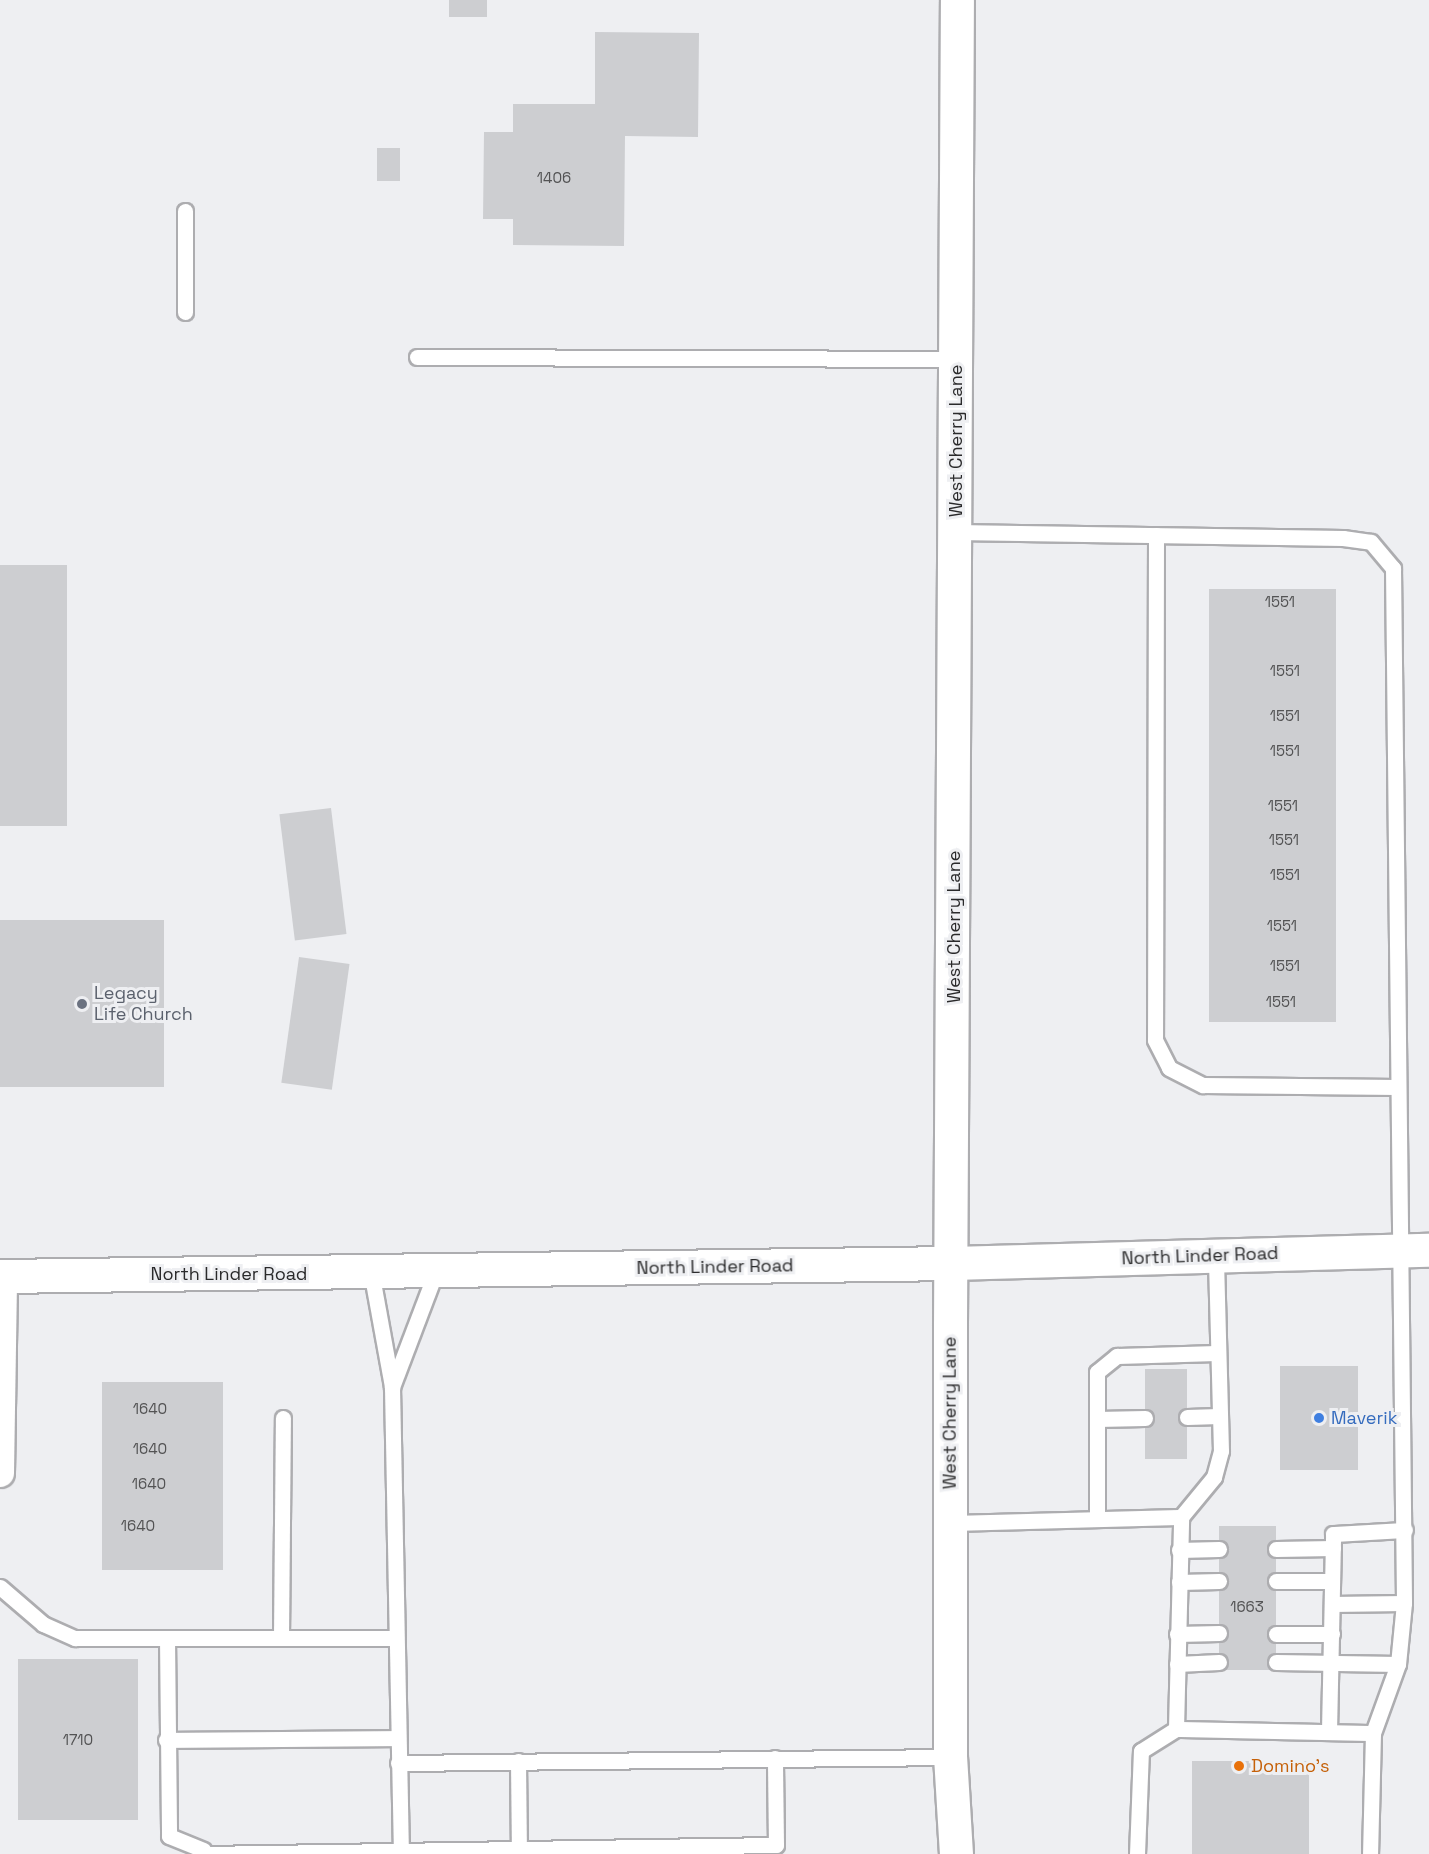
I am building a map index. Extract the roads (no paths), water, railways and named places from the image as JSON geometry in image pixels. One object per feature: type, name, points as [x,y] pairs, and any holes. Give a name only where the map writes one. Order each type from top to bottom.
[{"type":"main road","name":"West Cherry Lane","points":[[956,1854],[950,1756],[950,1523],[957,0]]},
{"type":"main road","name":"North Linder Road","points":[[2,1276],[951,1263],[1413,1250]]},
{"type":"street","points":[[0,1473],[2,1276]]},
{"type":"lane","points":[[185,211],[185,312]]},
{"type":"lane","points":[[417,357],[956,359]]},
{"type":"lane","points":[[955,532],[1156,535],[1371,542],[1394,568],[1397,1087],[1413,1250],[1404,1603],[1398,1664],[1372,1733],[1370,1854]]},
{"type":"lane","points":[[1156,535],[1155,1040],[1169,1068],[1203,1085],[1397,1087]]},
{"type":"lane","points":[[1176,1729],[1180,1517],[1214,1478],[1219,1416],[1216,1256]]},
{"type":"lane","points":[[370,1271],[392,1387],[401,1852]]},
{"type":"lane","points":[[392,1387],[436,1271]]},
{"type":"lane","points":[[1097,1518],[1097,1372],[1117,1356],[1217,1353]]},
{"type":"lane","points":[[1187,1417],[1219,1416]]},
{"type":"lane","points":[[281,1638],[283,1418]]},
{"type":"lane","points":[[1097,1419],[1145,1418]]},
{"type":"lane","points":[[950,1523],[1180,1517]]},
{"type":"lane","points":[[1329,1731],[1333,1534],[1405,1530]]},
{"type":"lane","points":[[1276,1549],[1333,1548]]},
{"type":"lane","points":[[1179,1550],[1219,1550]]},
{"type":"lane","points":[[1179,1582],[1219,1581]]},
{"type":"lane","points":[[1276,1581],[1332,1581]]},
{"type":"lane","points":[[0,1587],[58,1634],[167,1638],[396,1638]]},
{"type":"lane","points":[[1332,1605],[1404,1603]]},
{"type":"lane","points":[[1178,1634],[1219,1633]]},
{"type":"lane","points":[[1276,1634],[1332,1634]]},
{"type":"lane","points":[[167,1638],[166,1740],[169,1836],[203,1852],[519,1851],[776,1845],[775,1758]]},
{"type":"lane","points":[[1177,1664],[1219,1662]]},
{"type":"lane","points":[[1276,1662],[1398,1664]]},
{"type":"lane","points":[[1137,1854],[1141,1751],[1176,1729],[1372,1733]]},
{"type":"lane","points":[[166,1740],[398,1738]]},
{"type":"lane","points":[[398,1763],[950,1756]]},
{"type":"lane","points":[[518,1761],[519,1851]]},
{"type":"place","name":"Legacy Life Church","points":[[82,1004]]},
{"type":"place","name":"Maverik","points":[[1319,1418]]},
{"type":"place","name":"Domino's","points":[[1239,1766]]}]
